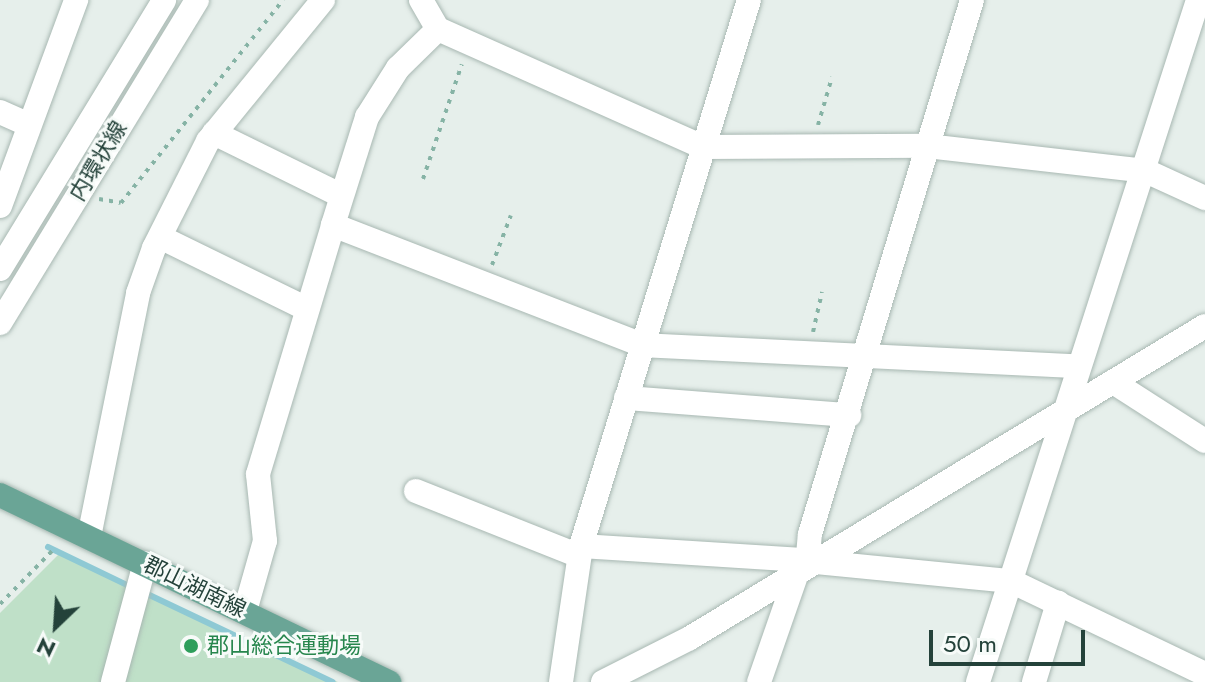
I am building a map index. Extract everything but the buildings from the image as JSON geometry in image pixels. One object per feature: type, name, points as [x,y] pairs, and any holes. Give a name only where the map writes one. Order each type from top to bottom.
[{"type":"main road","name":"郡山湖南線","points":[[0,495],[389,682]]},
{"type":"street","points":[[0,206],[76,0]]},
{"type":"street","name":"内環状線","points":[[4,252],[164,0]]},
{"type":"street","name":"内環状線","points":[[0,323],[197,0]]},
{"type":"street","points":[[89,537],[138,293],[160,237],[214,133],[323,0]]},
{"type":"street","points":[[421,0],[438,29],[703,147],[927,146],[1146,171],[1205,198]]},
{"type":"street","points":[[561,682],[580,551],[749,0]]},
{"type":"street","points":[[759,682],[806,565],[972,0]]},
{"type":"street","points":[[978,682],[1060,412],[1146,171],[1198,0]]},
{"type":"street","points":[[245,611],[265,541],[258,474],[340,195],[367,117],[398,68],[438,29]]},
{"type":"street","points":[[0,112],[29,125]]},
{"type":"street","points":[[214,133],[340,195]]},
{"type":"street","points":[[333,225],[642,345],[865,360],[1077,366]]},
{"type":"street","points":[[160,237],[307,309]]},
{"type":"street","points":[[603,682],[806,565],[1205,326]]},
{"type":"street","points":[[1113,382],[1205,441]]},
{"type":"street","points":[[626,398],[849,415]]},
{"type":"street","points":[[416,491],[580,551],[1011,581],[1205,674]]},
{"type":"street","points":[[113,682],[145,563]]},
{"type":"street","points":[[1034,682],[1058,603]]},
{"type":"path","points":[[98,199],[121,203],[283,0]]},
{"type":"path","points":[[423,179],[470,43]]},
{"type":"path","points":[[812,147],[832,77]]},
{"type":"path","points":[[485,284],[511,215]]},
{"type":"path","points":[[808,356],[822,292]]},
{"type":"path","points":[[0,604],[56,547]]},
{"type":"green space","points":[[60,553],[338,682],[0,682],[0,613]]},
{"type":"waterway","points":[[48,547],[131,587]]},
{"type":"waterway","points":[[141,591],[333,682]]},
{"type":"place","name":"郡山総合運動場","points":[[191,646]]}]
